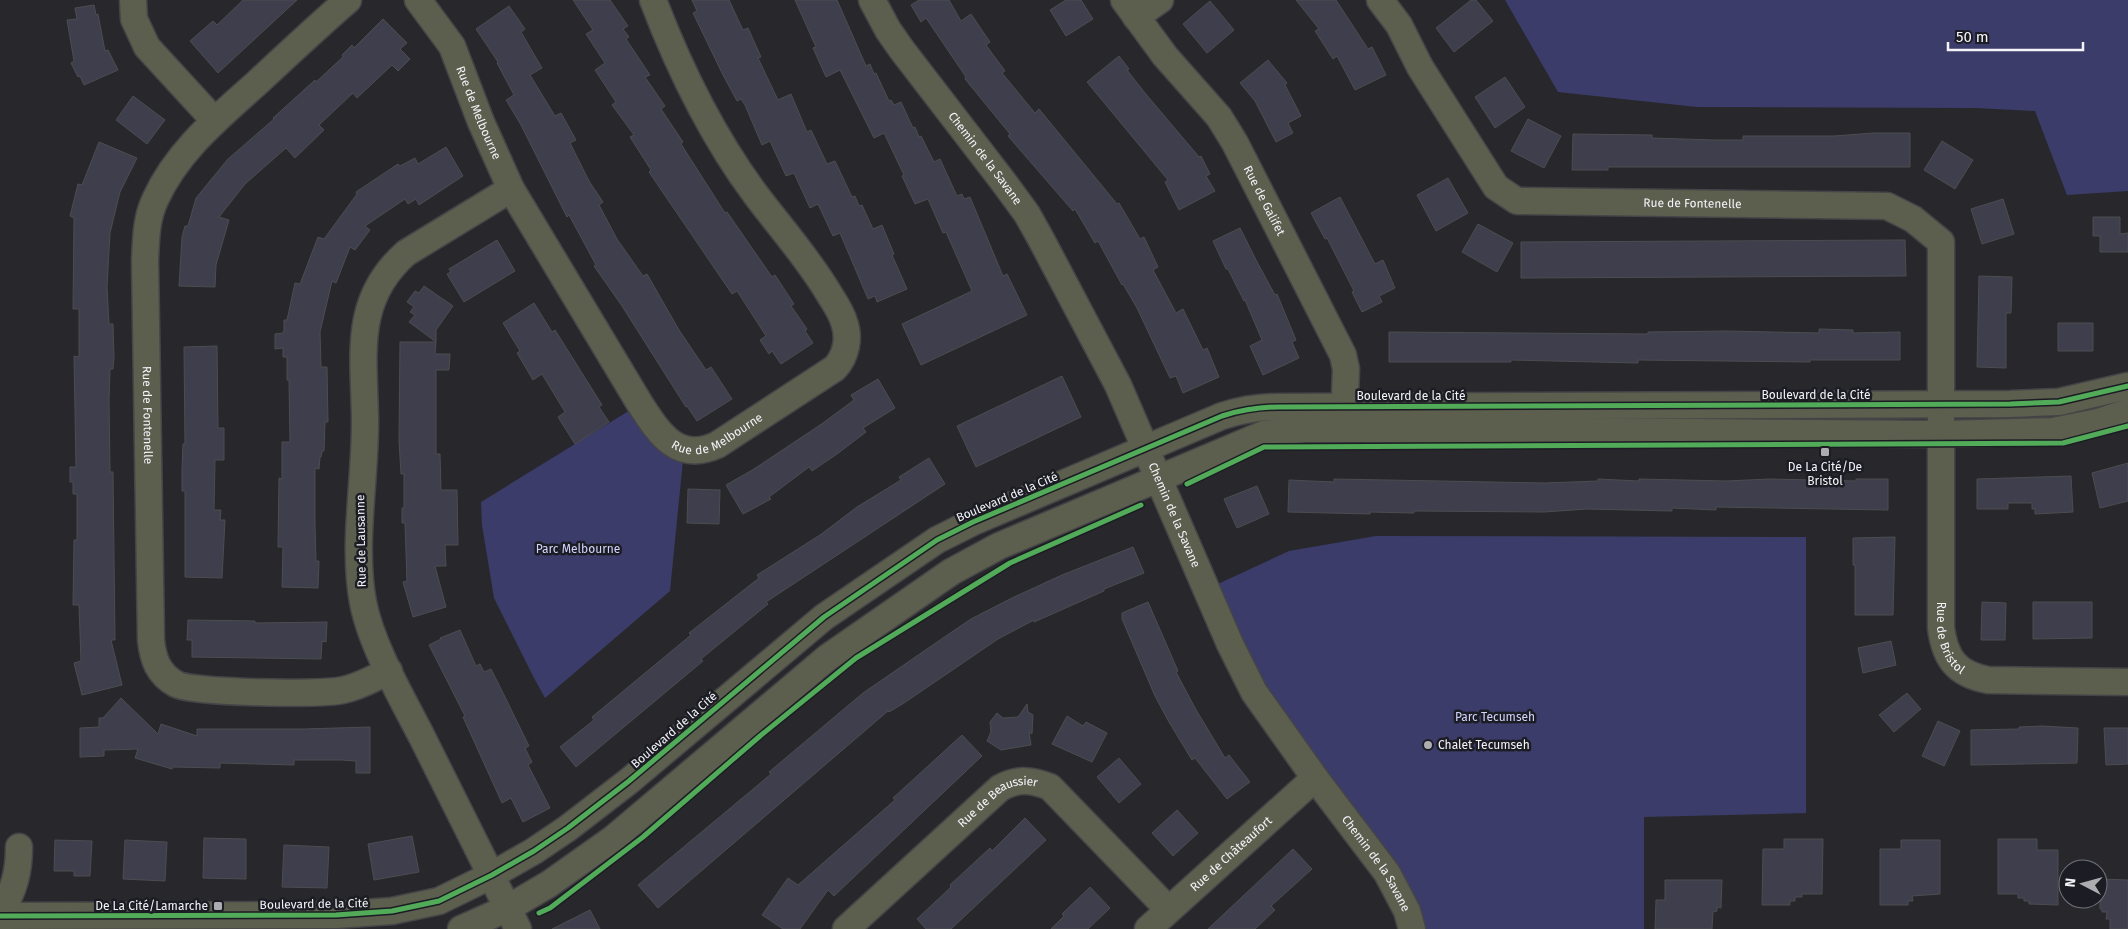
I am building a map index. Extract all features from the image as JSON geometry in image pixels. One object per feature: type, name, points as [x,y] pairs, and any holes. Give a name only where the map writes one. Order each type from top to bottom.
[{"type":"street","points":[[133,0],[134,19],[147,48],[215,121]]},
{"type":"street","name":"Rue de Fontenelle","points":[[348,0],[215,121],[187,149],[166,178],[154,202],[148,221],[146,240],[151,630],[153,656],[158,668],[171,680],[189,688],[203,690],[342,691],[389,671]]},
{"type":"street","name":"Rue de Melbourne","points":[[418,0],[452,46],[511,189],[640,404],[655,427],[673,444],[684,450],[706,450],[717,445],[826,375],[841,361],[845,352],[847,331],[840,312],[815,269],[755,194],[715,133],[680,65],[653,0]]},
{"type":"street","name":"Chemin de la Savane","points":[[872,0],[888,30],[902,50],[1027,214],[1102,355],[1242,668],[1268,714],[1314,778],[1387,873],[1404,905],[1412,929]]},
{"type":"street","points":[[1130,8],[1160,0]]},
{"type":"street","name":"Rue de Fontenelle","points":[[1380,0],[1399,25],[1420,67],[1496,187],[1517,201],[1887,206],[1913,219],[1942,242],[1941,404]]},
{"type":"street","name":"Rue de Galifet","points":[[1130,8],[1165,56],[1228,130],[1343,355],[1346,369],[1345,418]]},
{"type":"street","name":"Rue de Lausanne","points":[[511,189],[406,253],[384,276],[368,308],[364,342],[365,422],[360,486],[361,586],[367,617],[389,671],[513,919]]},
{"type":"street","name":"Boulevard de la Cité","points":[[461,929],[513,919],[549,884],[614,838],[827,658],[951,572],[999,546],[1264,434],[1305,429],[1345,418],[2059,402],[2128,386]]},
{"type":"street","name":"Rue de Bristol","points":[[1941,404],[1941,628],[1943,646],[1949,658],[1974,677],[1988,680],[2128,682]]},
{"type":"street","name":"Boulevard de la Cité","points":[[0,914],[60,922],[364,914],[416,907],[439,901],[492,875],[534,851],[596,807],[816,623],[936,540],[973,522],[1222,416],[1257,407],[1345,418],[1942,434],[2053,431],[2098,422],[2128,412]]},
{"type":"street","name":"Rue de Châteaufort","points":[[1148,929],[1314,778]]},
{"type":"street","name":"Rue de Beaussier","points":[[846,929],[1000,788],[1011,782],[1025,780],[1050,787],[1168,910]]},
{"type":"street","points":[[0,914],[15,887],[19,863],[19,847]]},
{"type":"green space","points":[[1505,0],[2128,0],[2128,191],[2067,195],[2035,111],[1975,108],[1697,107],[1558,92]]},
{"type":"green space","name":"Parc Melbourne","points":[[640,404],[684,450],[670,591],[545,698],[494,598],[482,525],[481,502]]},
{"type":"green space","name":"Parc Tecumseh","points":[[1376,536],[1806,537],[1806,813],[1644,817],[1644,929],[1412,929],[1315,778],[1207,589],[1289,551]]},
{"type":"building","points":[[243,0],[297,0],[218,73],[190,41],[213,21],[217,25]]},
{"type":"building","points":[[573,0],[610,0],[628,26],[623,29],[629,37],[626,39],[650,75],[645,77],[665,106],[661,109],[683,142],[681,144],[725,213],[727,212],[772,277],[775,275],[794,304],[791,306],[807,329],[805,331],[813,343],[781,364],[772,351],[769,354],[760,340],[766,336],[737,291],[732,294],[649,172],[651,170],[630,137],[634,135],[612,105],[616,102],[595,70],[605,63],[586,34],[593,30]]},
{"type":"building","points":[[692,0],[729,0],[743,30],[748,28],[761,57],[758,58],[778,100],[791,94],[807,132],[811,130],[827,164],[835,161],[852,197],[855,196],[859,206],[862,205],[873,229],[882,225],[894,254],[892,255],[907,289],[877,302],[875,296],[868,299],[840,233],[833,236],[818,204],[810,208],[794,173],[786,176],[770,141],[762,145],[745,105],[741,99],[737,101],[693,13],[697,11]]},
{"type":"building","points":[[795,0],[837,0],[866,66],[870,64],[874,74],[876,73],[889,101],[891,100],[894,105],[901,102],[913,128],[915,127],[919,137],[921,136],[934,162],[940,159],[957,196],[962,194],[964,199],[970,197],[1003,276],[1007,274],[1027,315],[921,365],[902,324],[972,291],[946,232],[943,233],[928,199],[915,204],[902,176],[904,175],[884,133],[874,138],[840,70],[826,77],[813,48],[816,47]]},
{"type":"building","points":[[919,0],[949,0],[961,21],[971,14],[990,42],[986,45],[1005,71],[1002,73],[1035,113],[1039,109],[1117,204],[1119,203],[1140,239],[1144,237],[1158,267],[1153,270],[1176,313],[1183,309],[1203,350],[1207,348],[1219,377],[1183,393],[1176,376],[1170,378],[1137,308],[1098,241],[1095,243],[1075,209],[1073,211],[1008,136],[1010,134],[965,79],[966,77],[926,18],[921,22],[911,5]]},
{"type":"building","points":[[1066,0],[1081,0],[1093,19],[1066,36],[1050,10]]},
{"type":"building","points":[[1296,0],[1336,0],[1368,49],[1372,47],[1386,75],[1355,90],[1337,56],[1333,59],[1315,31],[1319,29]]},
{"type":"building","points":[[1471,0],[1476,0],[1493,21],[1454,52],[1436,28]]},
{"type":"building","points":[[1210,1],[1234,30],[1207,53],[1183,24]]},
{"type":"building","points":[[94,5],[96,15],[98,14],[105,51],[108,50],[118,70],[84,85],[71,63],[74,61],[67,20],[77,19],[75,8]]},
{"type":"building","points":[[509,6],[525,29],[521,32],[542,68],[530,75],[555,116],[561,113],[576,140],[570,143],[589,181],[603,202],[599,205],[617,239],[643,276],[647,274],[679,330],[706,370],[711,367],[732,399],[697,421],[594,266],[596,265],[569,215],[567,217],[521,125],[506,100],[514,95],[498,62],[476,29]]},
{"type":"building","points":[[383,19],[407,43],[400,49],[410,59],[398,71],[392,65],[357,98],[353,93],[319,125],[324,130],[295,158],[286,148],[245,184],[219,217],[229,220],[216,265],[215,287],[179,286],[182,237],[185,226],[188,226],[196,198],[228,159],[315,80],[316,82],[343,57],[342,55],[352,45],[354,48]]},
{"type":"building","points":[[1119,56],[1129,69],[1127,70],[1145,93],[1199,157],[1201,156],[1210,174],[1206,176],[1215,191],[1179,210],[1165,182],[1168,180],[1087,82]]},
{"type":"building","points":[[1268,60],[1287,83],[1285,85],[1301,116],[1288,123],[1293,133],[1276,142],[1255,101],[1240,83]]},
{"type":"building","points":[[1505,77],[1525,107],[1495,128],[1475,97]]},
{"type":"building","points":[[133,96],[165,120],[147,144],[116,120]]},
{"type":"building","points":[[1528,119],[1561,136],[1544,168],[1511,151]]},
{"type":"building","points":[[1910,133],[1910,167],[1608,167],[1608,170],[1572,170],[1573,134],[1652,135],[1652,138],[1743,140],[1743,136],[1834,136]]},
{"type":"building","points":[[1942,141],[1973,160],[1955,189],[1924,170]]},
{"type":"building","points":[[99,142],[137,158],[120,192],[110,233],[107,287],[109,324],[113,324],[114,357],[113,369],[110,369],[109,399],[110,472],[113,472],[115,640],[111,640],[122,685],[82,695],[74,663],[81,661],[79,605],[73,605],[74,540],[77,540],[77,494],[73,494],[73,482],[70,482],[70,467],[76,467],[74,356],[79,357],[79,309],[73,309],[74,218],[70,216],[78,184],[82,185]]},
{"type":"building","points":[[446,147],[463,176],[419,205],[416,199],[408,204],[405,199],[365,226],[370,230],[355,250],[350,247],[336,283],[332,281],[320,332],[321,367],[327,367],[328,422],[325,422],[324,451],[322,451],[320,457],[319,469],[315,468],[316,561],[319,561],[318,588],[282,587],[283,547],[278,547],[279,478],[282,479],[282,442],[290,442],[289,380],[287,380],[287,357],[283,357],[283,348],[275,349],[275,334],[283,333],[284,331],[284,320],[287,320],[295,283],[300,284],[318,237],[324,239],[357,194],[356,192],[398,164],[400,166],[415,158],[418,164]]},
{"type":"building","points":[[1448,178],[1468,213],[1436,231],[1417,195]]},
{"type":"building","points":[[1340,197],[1375,264],[1383,260],[1395,288],[1379,296],[1382,302],[1362,312],[1352,292],[1354,291],[1327,238],[1325,239],[1311,213]]},
{"type":"building","points":[[2003,199],[2014,234],[1982,244],[1971,209]]},
{"type":"building","points":[[2093,217],[2120,217],[2120,234],[2128,233],[2128,252],[2100,252],[2100,236],[2093,236]]},
{"type":"building","points":[[1478,224],[1513,243],[1497,272],[1462,252]]},
{"type":"building","points":[[1240,228],[1275,295],[1277,294],[1296,340],[1292,342],[1299,358],[1263,375],[1250,346],[1262,340],[1245,300],[1228,269],[1226,269],[1213,241]]},
{"type":"building","points":[[497,240],[515,271],[464,302],[447,274],[451,272],[449,269]]},
{"type":"building","points":[[1905,240],[1906,276],[1521,278],[1521,242]]},
{"type":"building","points":[[1979,276],[2012,277],[2011,313],[2006,313],[2006,368],[1977,367]]},
{"type":"building","points":[[424,286],[453,306],[436,330],[436,342],[409,322],[415,315],[410,312],[414,307],[407,302],[415,291],[419,293]]},
{"type":"building","points":[[534,303],[552,332],[555,330],[602,405],[599,407],[609,422],[575,444],[558,417],[565,412],[542,374],[533,380],[517,353],[520,351],[503,323]]},
{"type":"building","points":[[2058,323],[2093,323],[2093,351],[2058,351]]},
{"type":"building","points":[[1819,329],[1853,330],[1853,333],[1900,332],[1900,360],[1810,360],[1810,362],[1638,360],[1638,363],[1511,360],[1511,362],[1389,362],[1389,332],[1648,334],[1648,332],[1726,331],[1819,333]]},
{"type":"building","points":[[400,342],[436,342],[435,354],[450,354],[449,370],[436,370],[436,454],[440,454],[441,490],[457,490],[458,545],[445,545],[446,566],[435,566],[446,607],[413,617],[403,582],[407,581],[405,523],[402,523],[404,474],[401,474],[399,441]]},
{"type":"building","points":[[217,346],[218,428],[224,428],[224,460],[215,460],[214,510],[221,510],[220,520],[225,520],[222,578],[185,577],[185,491],[182,491],[183,444],[185,444],[184,347]]},
{"type":"building","points":[[1062,376],[1081,417],[976,467],[957,426]]},
{"type":"building","points":[[878,379],[895,408],[863,428],[866,432],[837,454],[812,471],[809,467],[769,497],[771,499],[743,514],[726,485],[754,469],[823,423],[854,400],[851,395]]},
{"type":"building","points":[[929,458],[945,484],[766,602],[768,604],[701,659],[703,661],[576,767],[560,747],[594,720],[592,717],[691,635],[689,633],[759,578],[757,575],[820,535],[857,507],[901,480],[899,477]]},
{"type":"building","points":[[2128,463],[2128,501],[2100,508],[2092,473]]},
{"type":"building","points":[[2071,476],[2073,512],[2035,514],[2035,509],[2032,509],[2032,503],[2008,503],[2008,509],[1977,509],[1977,479]]},
{"type":"building","points":[[1334,479],[1545,483],[1598,481],[1598,479],[1639,481],[1639,479],[1726,481],[1770,479],[1856,481],[1856,479],[1888,479],[1888,510],[1716,507],[1716,510],[1672,508],[1672,511],[1587,509],[1544,512],[1414,511],[1414,513],[1370,512],[1370,514],[1288,512],[1289,480],[1334,482]]},
{"type":"building","points":[[1257,486],[1269,514],[1237,528],[1224,499]]},
{"type":"building","points":[[688,489],[720,490],[719,524],[687,523]]},
{"type":"building","points":[[1895,537],[1893,615],[1855,615],[1853,538]]},
{"type":"building","points":[[1133,547],[1144,573],[1104,589],[1104,591],[1034,622],[1034,620],[998,639],[904,703],[888,711],[658,908],[638,885],[771,774],[769,772],[863,693],[943,638],[971,619],[1012,598],[1062,575]]},
{"type":"building","points":[[1148,602],[1178,671],[1176,672],[1195,708],[1225,758],[1229,755],[1250,782],[1227,799],[1195,758],[1192,760],[1169,722],[1155,696],[1122,619],[1122,613]]},
{"type":"building","points":[[1982,602],[2006,603],[2005,640],[1981,640]]},
{"type":"building","points":[[2033,602],[2092,602],[2092,638],[2033,639]]},
{"type":"building","points":[[188,620],[255,621],[255,623],[327,622],[326,642],[322,641],[321,659],[192,657],[192,640],[187,640]]},
{"type":"building","points":[[460,630],[476,666],[480,664],[484,672],[491,669],[529,746],[525,748],[532,762],[528,765],[550,808],[523,822],[511,798],[502,803],[463,717],[465,716],[429,645],[440,638]]},
{"type":"building","points":[[1891,641],[1896,665],[1863,673],[1858,648]]},
{"type":"building","points":[[1907,693],[1921,709],[1894,732],[1879,715]]},
{"type":"building","points":[[121,698],[158,734],[161,724],[197,736],[197,729],[370,727],[370,773],[356,773],[356,761],[342,760],[294,760],[294,765],[220,763],[220,768],[173,767],[172,769],[135,758],[138,749],[104,750],[104,756],[80,757],[80,728],[99,727],[99,718],[103,718]]},
{"type":"building","points":[[1027,704],[1028,712],[1033,715],[1032,734],[1029,732],[1031,745],[1001,750],[987,741],[991,732],[990,722],[997,713],[1003,718],[1018,717]]},
{"type":"building","points":[[1067,716],[1083,726],[1086,722],[1107,733],[1092,762],[1052,744]]},
{"type":"building","points":[[1938,721],[1960,731],[1944,766],[1922,756]]},
{"type":"building","points":[[2019,727],[2078,728],[2077,763],[1971,765],[1971,730],[2019,729]]},
{"type":"building","points":[[2104,728],[2128,728],[2128,764],[2106,765]]},
{"type":"building","points":[[962,735],[982,756],[834,896],[828,890],[800,929],[783,929],[762,915],[788,878],[798,885],[895,800],[893,798]]},
{"type":"building","points":[[1119,758],[1141,784],[1119,803],[1097,777]]},
{"type":"building","points":[[1177,810],[1198,833],[1173,856],[1152,833]]},
{"type":"building","points":[[1025,818],[1046,840],[951,929],[926,929],[917,919],[951,887],[950,885],[990,848],[992,851]]},
{"type":"building","points":[[412,836],[419,872],[374,880],[368,844]]},
{"type":"building","points":[[204,838],[246,839],[246,879],[203,878]]},
{"type":"building","points":[[1784,839],[1823,839],[1822,894],[1802,894],[1802,897],[1795,897],[1795,901],[1790,901],[1790,905],[1762,905],[1763,849],[1784,849]]},
{"type":"building","points":[[1998,839],[2037,839],[2037,850],[2058,850],[2058,905],[2029,904],[2029,901],[2024,901],[2024,898],[2018,898],[2018,894],[1998,894]]},
{"type":"building","points":[[55,840],[92,841],[90,876],[74,876],[74,871],[54,871]]},
{"type":"building","points":[[125,840],[167,842],[165,881],[123,879]]},
{"type":"building","points":[[1901,840],[1940,840],[1940,894],[1912,896],[1913,901],[1908,901],[1908,905],[1880,905],[1880,849],[1901,849]]},
{"type":"building","points":[[284,845],[329,847],[327,888],[282,887]]},
{"type":"building","points":[[1293,849],[1312,869],[1271,906],[1275,910],[1255,929],[1208,929]]},
{"type":"building","points":[[2108,879],[2128,880],[2128,929],[2110,929],[2110,919],[2106,919],[2107,912],[2102,912],[2102,909],[2108,909]]},
{"type":"building","points":[[1665,880],[1722,880],[1721,908],[1717,907],[1717,911],[1713,912],[1712,929],[1655,929],[1656,900],[1665,900]]},
{"type":"building","points":[[1090,887],[1110,908],[1088,929],[1051,929],[1064,916],[1062,914]]},
{"type":"building","points":[[590,910],[600,929],[552,929]]},
{"type":"cycle path","points":[[0,916],[336,915],[392,911],[439,901],[492,875],[534,851],[568,828],[629,781],[824,617],[937,540],[973,522],[1222,416],[1236,412],[1278,407],[2010,404],[2059,402],[2128,386]]},
{"type":"cycle path","points":[[1187,484],[1264,447],[2063,443],[2128,426]]},
{"type":"cycle path","points":[[539,913],[550,908],[643,837],[760,736],[856,658],[1010,563],[1141,505]]},
{"type":"place","name":"De La Cité/De Bristol","points":[[1825,452]]},
{"type":"place","name":"Chalet Tecumseh","points":[[1428,745]]},
{"type":"place","name":"De La Cité/Lamarche","points":[[218,906]]}]
